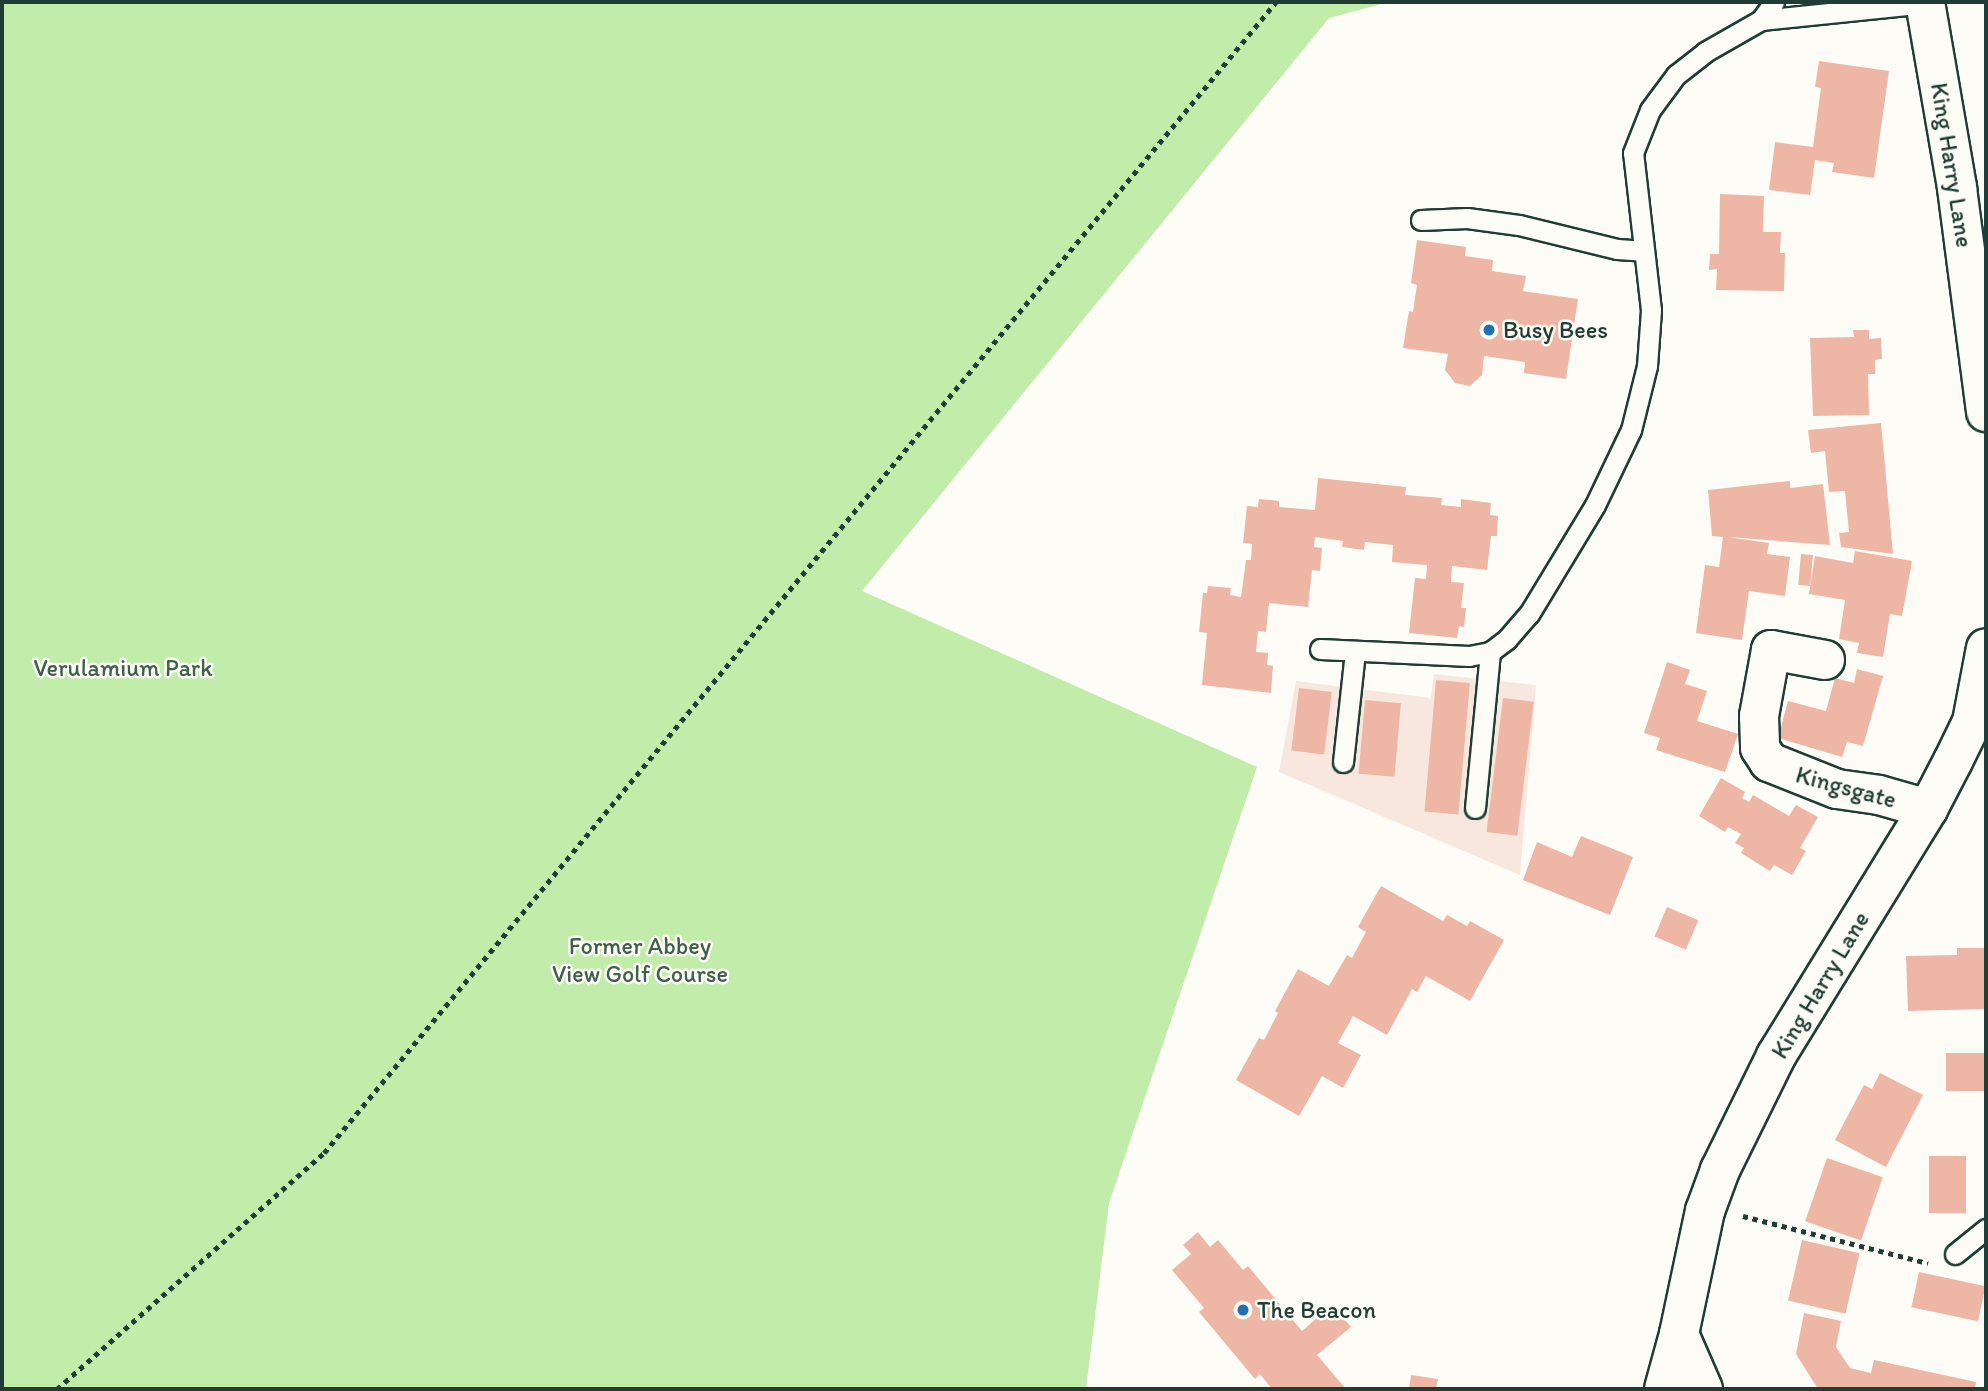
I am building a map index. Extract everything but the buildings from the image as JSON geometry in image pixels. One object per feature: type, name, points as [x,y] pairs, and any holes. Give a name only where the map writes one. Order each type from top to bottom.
[{"type":"street","name":"King Harry Lane","points":[[1926,2],[1957,188],[1986,412]]},
{"type":"street","name":"Kingsgate","points":[[1825,660],[1771,650],[1759,716],[1760,748],[1769,762],[1837,789],[1879,795],[1928,809]]},
{"type":"street","name":"King Harry Lane","points":[[1664,1389],[1679,1334],[1705,1211],[1752,1102],[1782,1047],[1928,809],[1972,722],[1986,656]]},
{"type":"street","points":[[1679,1334],[1703,1389]]},
{"type":"lane","points":[[1761,20],[1774,2]]},
{"type":"lane","points":[[1320,649],[1469,656],[1490,652],[1507,639],[1529,614],[1595,505],[1631,430],[1647,366],[1651,310],[1633,153],[1650,110],[1676,75],[1705,52],[1761,20],[1926,2]]},
{"type":"lane","points":[[1421,220],[1467,218],[1520,225],[1617,249],[1643,251]]},
{"type":"lane","points":[[1343,762],[1355,652]]},
{"type":"lane","points":[[1475,808],[1490,652]]},
{"type":"lane","points":[[1955,1254],[1986,1229]]},
{"type":"path","points":[[57,1389],[324,1153],[1276,2]]},
{"type":"path","points":[[1742,1204],[1739,1215],[1926,1264],[1955,1254]]},
{"type":"shaded area","points":[[1434,674],[1536,685],[1520,875],[1279,772],[1296,681],[1431,698]]},
{"type":"green space","name":"Former Abbey View Golf Course","points":[[2,2],[1389,2],[1329,18],[862,591],[1257,767],[1109,1203],[1086,1389],[2,1389]]},
{"type":"place","name":"Busy Bees","points":[[1489,330]]},
{"type":"place","name":"The Beacon","points":[[1243,1310]]},
{"type":"park label","name":"Verulamium Park","points":[[123,668]]}]
